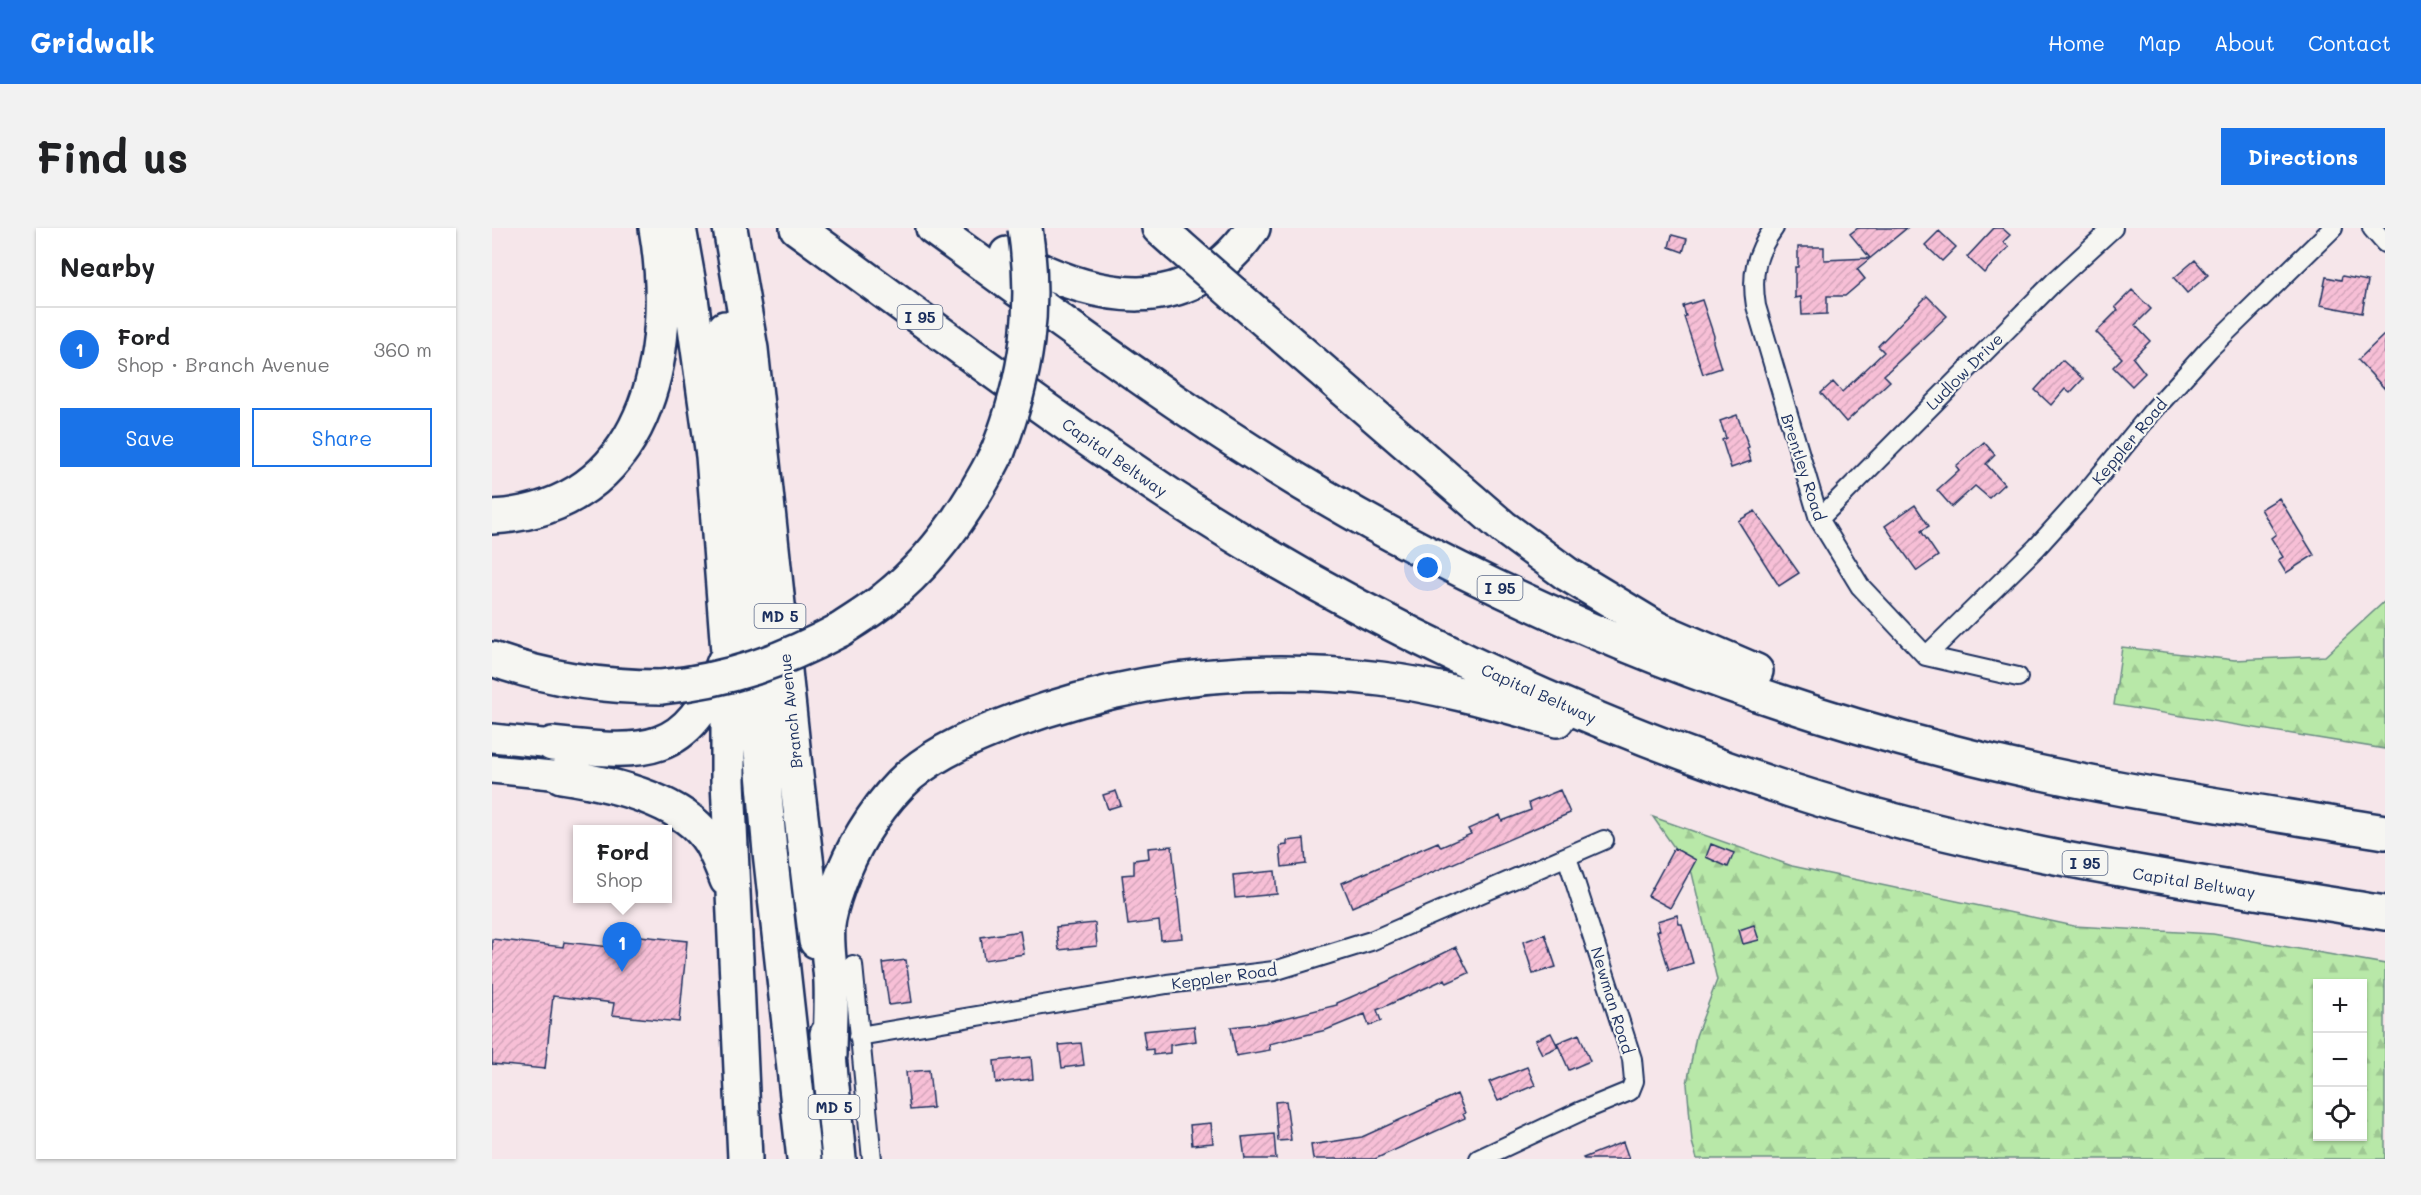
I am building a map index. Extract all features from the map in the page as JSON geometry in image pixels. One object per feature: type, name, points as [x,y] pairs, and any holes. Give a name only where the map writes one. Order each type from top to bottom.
[{"type":"highway","points":[[492,517],[513,516],[542,508],[572,494],[600,476],[633,434],[647,405],[655,377],[659,342],[663,289],[656,228]]},
{"type":"highway","points":[[679,228],[713,456],[728,652],[728,773],[745,1159]]},
{"type":"highway","points":[[708,228],[729,348],[739,500],[770,852],[804,1159]]},
{"type":"highway","name":"Branch Avenue","points":[[730,228],[751,349],[796,775],[830,1055],[839,1159]]},
{"type":"highway","points":[[743,228],[758,348],[762,450]]},
{"type":"highway","name":"I 95","points":[[933,228],[1130,370],[1299,482],[1392,534],[1560,616],[1665,661],[1765,698],[1944,750],[2035,772],[2138,792],[2385,832]]},
{"type":"highway","points":[[962,228],[1016,259],[1060,279],[1103,291],[1141,294],[1172,290],[1197,281],[1224,262],[1242,244],[1253,228]]},
{"type":"highway","points":[[492,659],[537,674],[620,687],[661,687],[704,682],[753,669],[799,652],[840,630],[886,598],[917,570],[953,529],[979,489],[998,451],[1012,414],[1024,368],[1029,334],[1031,292],[1025,228]]},
{"type":"highway","name":"Capital Beltway","points":[[787,230],[1173,497],[1354,603],[1440,648],[1528,689],[1636,735],[1791,790],[1925,829],[2013,850],[2132,872],[2385,913]]},
{"type":"highway","points":[[1168,236],[1503,526],[1568,574],[1658,629],[1772,678],[1946,739],[2036,766],[2138,792]]},
{"type":"highway","points":[[552,744],[615,751],[650,746],[677,736],[698,715],[714,689],[728,652]]},
{"type":"highway","points":[[830,1055],[831,988],[828,920],[844,870],[862,835],[885,802],[910,776],[951,747],[1060,704],[1126,688],[1194,677],[1258,672],[1382,679],[1528,712],[1791,790]]},
{"type":"highway","points":[[561,776],[597,781],[652,798],[690,821],[709,840],[722,866],[733,899]]},
{"type":"main road","points":[[492,738],[552,744]]},
{"type":"main road","points":[[492,769],[561,776]]},
{"type":"street","name":"Brentley Road","points":[[1774,228],[1761,245],[1754,266],[1753,285],[1756,306],[1819,519],[1860,586],[1926,656]]},
{"type":"street","name":"Ludlow Drive","points":[[1819,519],[2037,298],[2113,228]]},
{"type":"street","name":"Keppler Road","points":[[1926,656],[2037,547],[2084,495],[2157,406],[2209,349],[2333,228]]},
{"type":"street","points":[[2372,228],[2385,243]]},
{"type":"street","points":[[1926,656],[2018,677]]},
{"type":"street","name":"Keppler Road","points":[[859,1036],[1167,984],[1274,971],[1371,941],[1604,840]]},
{"type":"street","name":"Newman Road","points":[[1479,1159],[1629,1091],[1634,1081],[1632,1059],[1567,857]]},
{"type":"street","points":[[854,965],[872,1159]]},
{"type":"green space","points":[[2385,601],[2385,749],[2114,705],[2122,647],[2235,660],[2325,656]]},
{"type":"green space","points":[[1653,817],[1792,866],[2074,926],[2213,934],[2385,964],[2385,1159],[1697,1159],[1692,1142],[1687,1084],[1696,1036],[1717,980],[1692,873]]},
{"type":"building","points":[[1858,228],[1907,228],[1857,269],[1865,279],[1845,296],[1827,296],[1827,314],[1802,315],[1801,297],[1795,298],[1795,267],[1798,267],[1798,247],[1824,247],[1824,260],[1870,258],[1850,234]]},
{"type":"building","points":[[1994,228],[2002,228],[2010,235],[2003,242],[2009,247],[1984,273],[1967,257]]},
{"type":"building","points":[[1939,231],[1956,247],[1942,261],[1925,245]]},
{"type":"building","points":[[1672,235],[1687,239],[1683,252],[1669,247]]},
{"type":"building","points":[[2195,260],[2208,275],[2187,293],[2174,278]]},
{"type":"building","points":[[2342,276],[2368,281],[2362,313],[2320,305],[2326,277],[2341,280]]},
{"type":"building","points":[[2132,290],[2151,309],[2135,325],[2150,341],[2133,358],[2145,373],[2132,386],[2113,367],[2122,358],[2096,332],[2118,310],[2115,307]]},
{"type":"building","points":[[1927,296],[1947,316],[1884,375],[1890,381],[1846,422],[1821,393],[1833,382],[1842,392],[1884,352],[1878,346]]},
{"type":"building","points":[[1702,300],[1714,336],[1713,342],[1721,368],[1703,374],[1684,317],[1686,316],[1683,306]]},
{"type":"building","points":[[2385,334],[2385,389],[2358,360]]},
{"type":"building","points":[[2062,360],[2083,379],[2070,393],[2065,389],[2051,405],[2035,390]]},
{"type":"building","points":[[1737,415],[1749,447],[1747,448],[1751,461],[1731,468],[1722,440],[1726,438],[1720,421]]},
{"type":"building","points":[[1984,442],[1995,455],[1986,464],[2004,484],[1989,498],[1975,486],[1952,507],[1937,490],[1959,470],[1956,466]]},
{"type":"building","points":[[2279,498],[2314,555],[2286,573],[2278,560],[2283,557],[2271,538],[2276,534],[2261,509]]},
{"type":"building","points":[[1915,505],[1929,526],[1921,531],[1938,556],[1917,571],[1885,526]]},
{"type":"building","points":[[1755,511],[1799,573],[1779,586],[1738,521]]},
{"type":"building","points":[[1560,790],[1570,813],[1352,907],[1342,883],[1438,842],[1441,847],[1471,834],[1468,829],[1500,815],[1502,821],[1531,810],[1529,803]]},
{"type":"building","points":[[1116,791],[1121,805],[1108,809],[1103,795]]},
{"type":"building","points":[[1304,839],[1306,864],[1282,867],[1280,846],[1287,845],[1287,841]]},
{"type":"building","points":[[1711,844],[1734,853],[1728,867],[1706,857]]},
{"type":"building","points":[[1172,846],[1182,938],[1161,940],[1159,921],[1128,925],[1122,875],[1134,874],[1134,860],[1149,858],[1148,848]]},
{"type":"building","points":[[1674,848],[1696,860],[1670,908],[1648,896]]},
{"type":"building","points":[[1275,871],[1277,894],[1235,898],[1233,875]]},
{"type":"building","points":[[1677,915],[1679,924],[1682,924],[1693,963],[1669,970],[1657,931],[1660,930],[1657,921]]},
{"type":"building","points":[[1095,923],[1097,946],[1059,950],[1056,927]]},
{"type":"building","points":[[1754,925],[1759,940],[1743,944],[1739,930]]},
{"type":"building","points":[[1020,931],[1024,954],[984,960],[981,937]]},
{"type":"building","points":[[621,934],[687,941],[679,1022],[612,1015],[614,1003],[553,996],[545,1069],[492,1064],[492,939],[563,947],[564,942],[620,948]]},
{"type":"building","points":[[1545,934],[1556,967],[1533,974],[1523,942]]},
{"type":"building","points":[[1456,947],[1469,973],[1447,983],[1445,979],[1377,1010],[1381,1021],[1369,1026],[1365,1014],[1326,1030],[1269,1044],[1270,1050],[1236,1056],[1231,1027],[1265,1023],[1337,1005]]},
{"type":"building","points":[[906,960],[912,1002],[889,1005],[883,963]]},
{"type":"building","points":[[1194,1026],[1196,1041],[1170,1045],[1170,1053],[1153,1055],[1153,1049],[1146,1050],[1143,1031]]},
{"type":"building","points":[[1551,1033],[1558,1047],[1542,1054],[1535,1040]]},
{"type":"building","points":[[1579,1034],[1590,1061],[1569,1070],[1557,1043]]},
{"type":"building","points":[[1081,1043],[1084,1065],[1062,1068],[1059,1045]]},
{"type":"building","points":[[1031,1057],[1033,1079],[996,1083],[994,1061]]},
{"type":"building","points":[[1527,1067],[1535,1085],[1498,1101],[1489,1082]]},
{"type":"building","points":[[929,1070],[933,1108],[910,1110],[906,1072]]},
{"type":"building","points":[[1457,1094],[1465,1118],[1375,1159],[1313,1159],[1311,1145],[1362,1137]]},
{"type":"building","points":[[1286,1101],[1291,1140],[1278,1141],[1275,1102]]},
{"type":"building","points":[[1211,1123],[1213,1143],[1192,1145],[1190,1125]]},
{"type":"building","points":[[1274,1134],[1276,1159],[1245,1159],[1242,1137]]},
{"type":"building","points":[[1623,1142],[1629,1159],[1583,1158]]},
{"type":"place","name":"Ford","points":[[622,972]]}]
